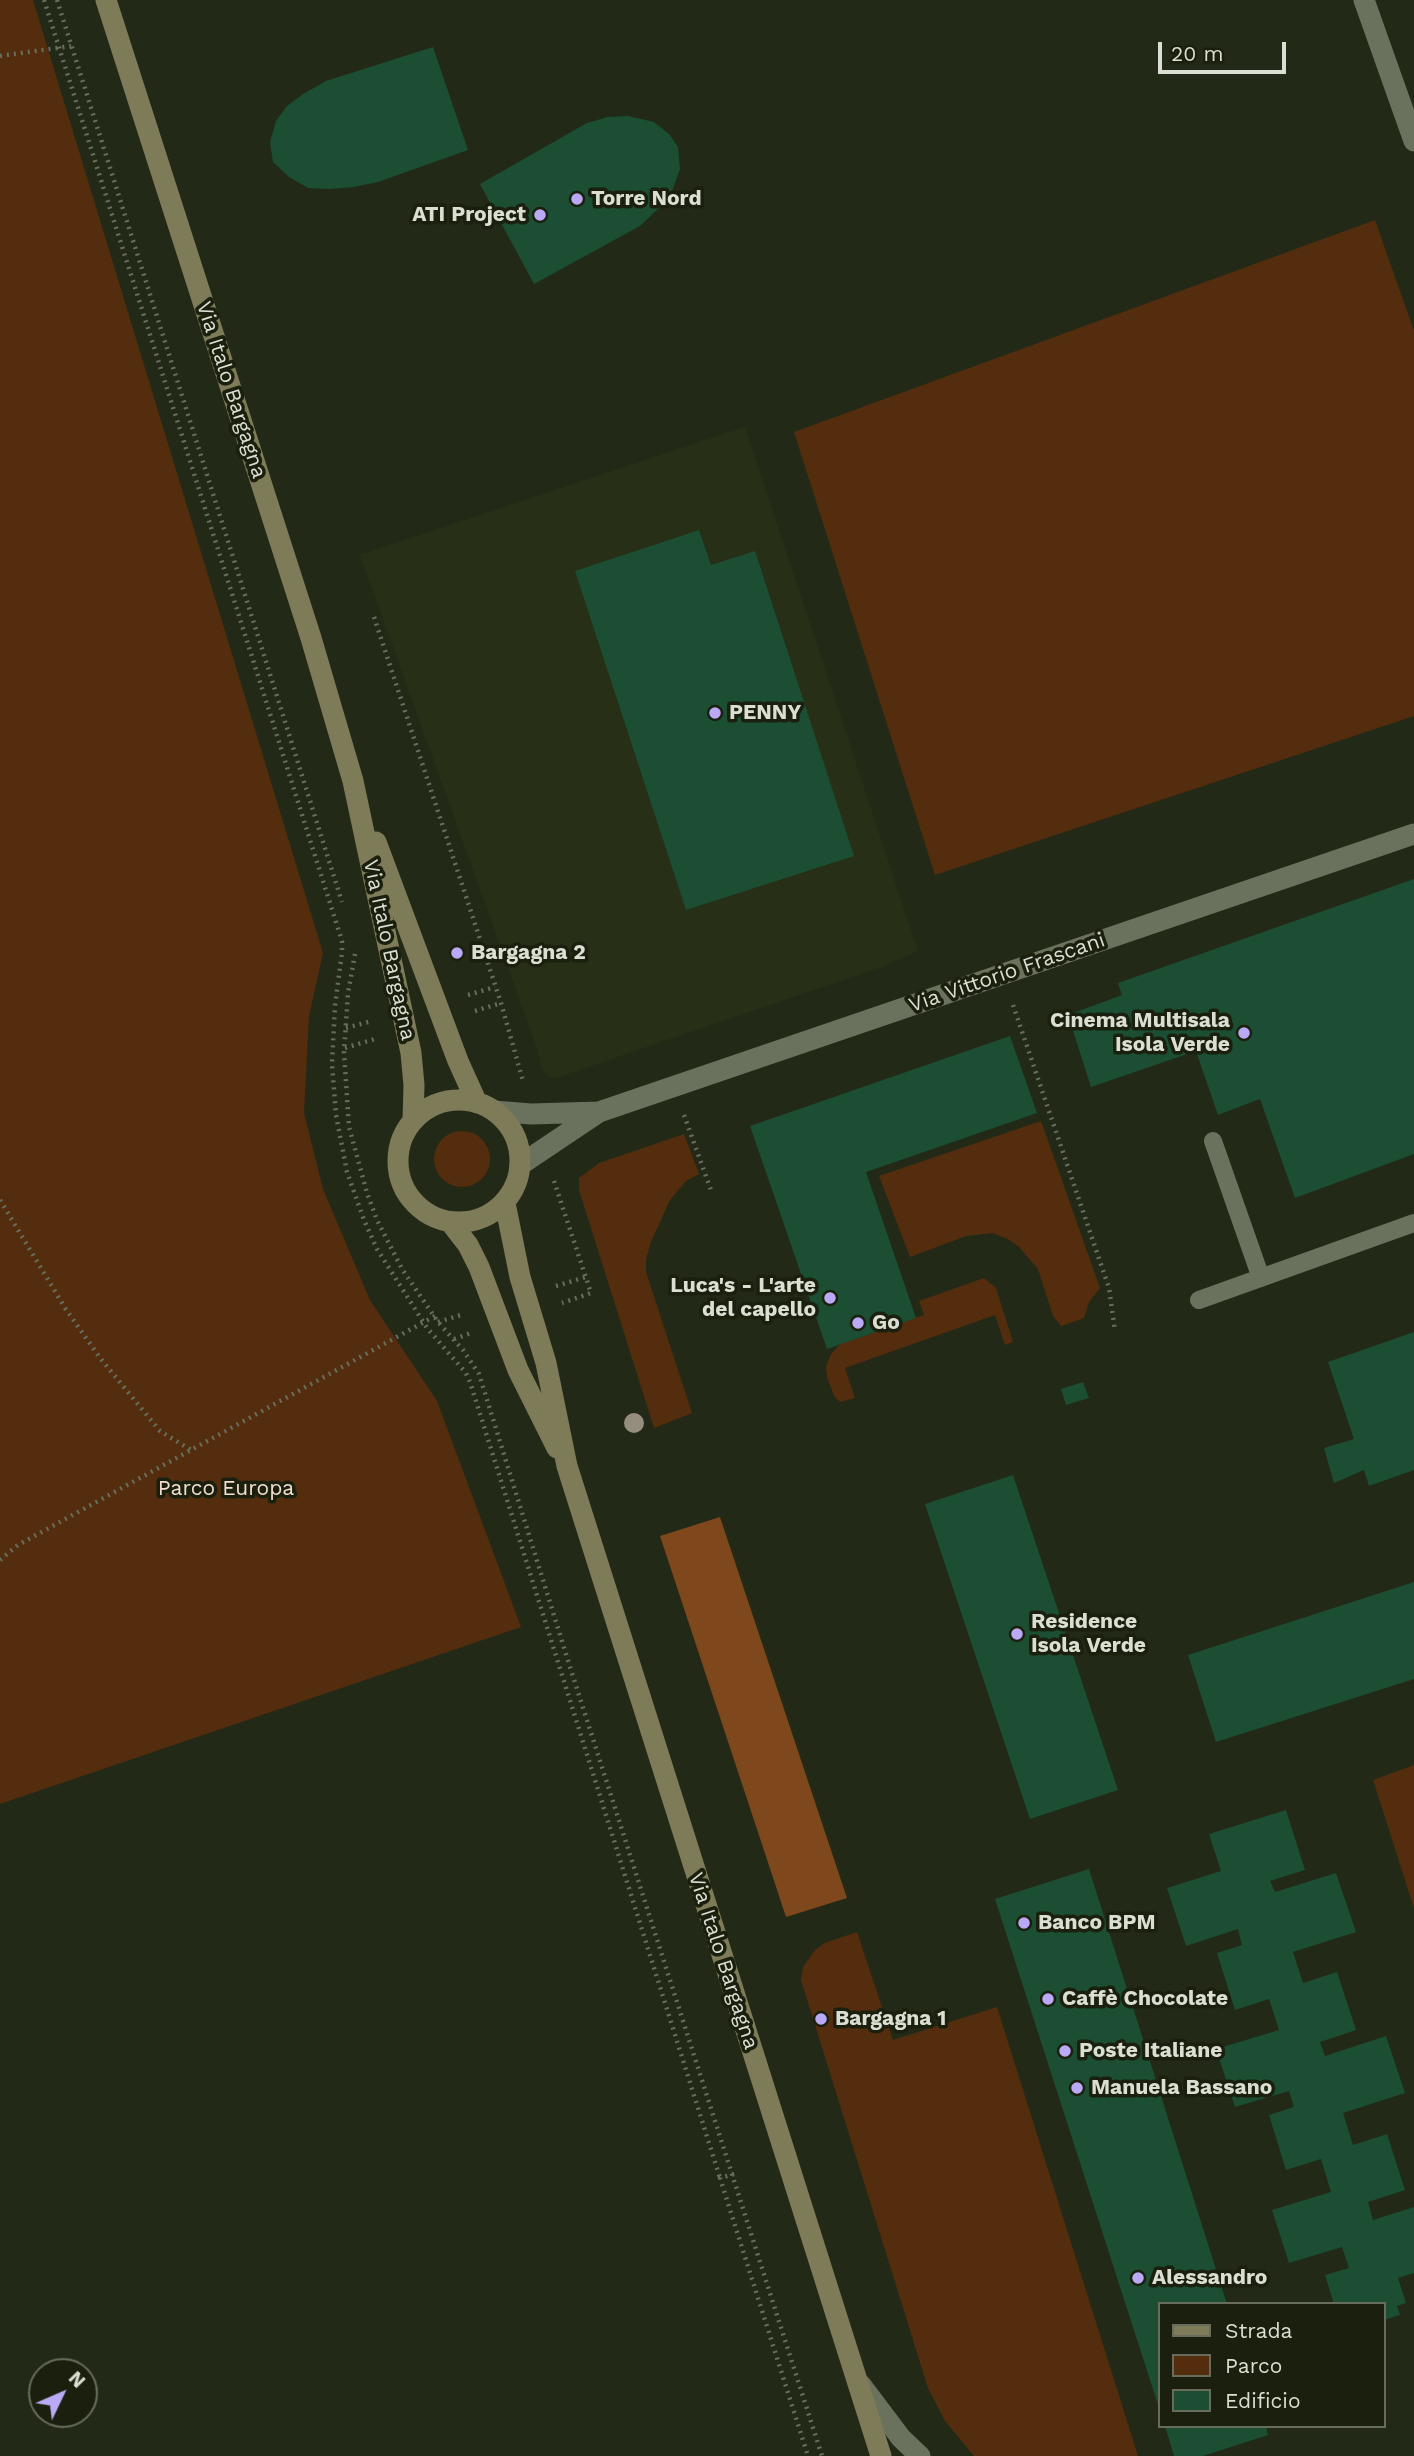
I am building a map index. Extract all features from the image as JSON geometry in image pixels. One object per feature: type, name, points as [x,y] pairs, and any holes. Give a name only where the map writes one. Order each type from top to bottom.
[{"type":"street","name":"Via Italo Bargagna","points":[[106,0],[311,638],[353,781],[458,1061],[485,1107]]},
{"type":"street","points":[[1364,0],[1414,141]]},
{"type":"street","name":"Via Italo Bargagna","points":[[353,781],[411,1053],[413,1120]]},
{"type":"street","name":"Via Vittorio Frascani","points":[[520,1165],[599,1112],[1414,834]]},
{"type":"street","points":[[455,1100],[485,1107],[514,1135],[520,1165],[512,1191],[505,1203],[480,1219],[451,1223],[438,1219],[417,1206],[402,1185],[397,1160],[404,1133],[413,1120],[425,1110],[440,1103],[455,1100]]},
{"type":"street","name":"Via Vittorio Frascani","points":[[485,1107],[531,1114],[599,1112]]},
{"type":"street","name":"Via Italo Bargagna","points":[[505,1203],[520,1277],[546,1363],[567,1466],[881,2456]]},
{"type":"street","name":"Via Italo Bargagna","points":[[451,1223],[468,1245],[479,1267],[518,1370],[567,1466]]},
{"type":"street","points":[[857,2381],[901,2438],[920,2456]]},
{"type":"lane","points":[[1213,1141],[1261,1278]]},
{"type":"lane","points":[[1199,1300],[1414,1223]]},
{"type":"path","points":[[44,0],[342,941],[335,1006],[333,1089],[340,1144],[347,1172],[377,1250],[423,1322],[466,1373],[470,1382],[808,2456]]},
{"type":"path","points":[[0,56],[71,46]]},
{"type":"path","points":[[374,617],[501,1003],[523,1083],[527,1088]]},
{"type":"path","points":[[1003,974],[1109,1287],[1115,1331]]},
{"type":"path","points":[[464,996],[495,988]]},
{"type":"path","points":[[470,1013],[501,1003]]},
{"type":"path","points":[[346,1028],[377,1019]]},
{"type":"path","points":[[345,1048],[377,1039]]},
{"type":"path","points":[[683,1113],[712,1193]]},
{"type":"path","points":[[555,1305],[591,1293],[554,1181],[559,1170]]},
{"type":"path","points":[[0,1200],[65,1308],[100,1358],[160,1431],[191,1450]]},
{"type":"path","points":[[553,1287],[586,1277]]},
{"type":"path","points":[[0,1560],[18,1545],[423,1322],[464,1313]]},
{"type":"path","points":[[720,2178],[734,2174]]},
{"type":"shaded area","points":[[745,427],[918,951],[884,966],[556,1078],[549,1077],[542,1070],[538,1051],[360,555]]},
{"type":"shaded area","points":[[720,1517],[847,1898],[786,1917],[660,1536]]},
{"type":"green space","name":"Parco Europa","points":[[0,0],[33,0],[323,953],[309,1016],[304,1113],[323,1189],[370,1300],[437,1401],[521,1627],[0,1804]]},
{"type":"green space","points":[[1375,220],[1414,331],[1414,716],[935,875],[794,432]]},
{"type":"green space","points":[[1041,1121],[1100,1288],[1089,1302],[1084,1318],[1061,1326],[1053,1316],[1038,1269],[1019,1247],[1008,1239],[992,1233],[966,1236],[910,1257],[879,1176]]},
{"type":"green space","points":[[462,1131],[473,1133],[482,1139],[488,1148],[488,1170],[482,1179],[473,1185],[462,1187],[451,1185],[442,1179],[436,1170],[434,1159],[436,1148],[442,1139],[451,1133]]},
{"type":"green space","points":[[684,1134],[699,1174],[686,1181],[670,1200],[651,1242],[646,1259],[646,1272],[692,1413],[654,1428],[579,1190],[579,1178],[599,1163]]},
{"type":"green space","points":[[984,1278],[996,1288],[1013,1342],[1005,1345],[995,1315],[845,1368],[855,1398],[840,1402],[834,1396],[826,1367],[831,1354],[840,1344],[924,1315],[919,1301]]},
{"type":"green space","points":[[1414,1765],[1414,1908],[1373,1780]]},
{"type":"green space","points":[[857,1932],[893,2040],[997,2007],[1138,2456],[974,2456],[945,2421],[928,2388],[801,1980],[803,1967],[815,1950],[825,1943]]},
{"type":"building","points":[[433,47],[468,150],[378,182],[330,189],[308,188],[289,177],[273,162],[270,142],[276,121],[287,106],[303,94],[326,81]]},
{"type":"building","name":"Torre Nord","points":[[628,116],[654,122],[669,134],[678,147],[680,169],[672,191],[640,226],[534,284],[480,184],[587,123],[608,117]]},
{"type":"building","name":"PENNY","points":[[699,530],[711,565],[755,551],[854,856],[686,910],[575,571]]},
{"type":"building","name":"Cinema Multisala Isola Verde","points":[[1414,879],[1414,1154],[1295,1198],[1260,1099],[1218,1115],[1196,1051],[1091,1087],[1068,1015],[1122,995],[1118,983]]},
{"type":"building","points":[[1010,1036],[1037,1113],[866,1172],[916,1318],[827,1349],[750,1126]]},
{"type":"building","points":[[1414,1332],[1414,1470],[1369,1486],[1364,1470],[1334,1483],[1324,1448],[1354,1439],[1328,1362]]},
{"type":"building","points":[[1083,1382],[1089,1398],[1066,1405],[1061,1389]]},
{"type":"building","name":"Residence Isola Verde","points":[[1013,1475],[1118,1790],[1030,1819],[925,1504]]},
{"type":"building","points":[[1414,1582],[1414,1679],[1216,1742],[1188,1655]]},
{"type":"building","points":[[1286,1810],[1305,1870],[1270,1881],[1275,1892],[1336,1873],[1356,1932],[1293,1952],[1303,1983],[1337,1972],[1356,2030],[1320,2042],[1325,2056],[1386,2036],[1405,2093],[1343,2113],[1353,2145],[1387,2134],[1405,2190],[1368,2202],[1373,2220],[1414,2207],[1414,2273],[1398,2278],[1406,2303],[1397,2306],[1400,2315],[1386,2319],[1386,2302],[1333,2302],[1325,2275],[1349,2268],[1342,2247],[1289,2263],[1272,2210],[1331,2192],[1321,2159],[1286,2170],[1269,2115],[1294,2107],[1289,2091],[1235,2107],[1216,2049],[1279,2030],[1269,1999],[1235,2010],[1217,1953],[1242,1945],[1238,1929],[1186,1946],[1167,1888],[1221,1871],[1209,1834]]},
{"type":"building","points":[[1089,1869],[1226,2302],[1158,2302],[1158,2405],[995,1899]]},
{"type":"building","points":[[1166,2428],[1266,2428],[1268,2435],[1203,2456],[1174,2456]]},
{"type":"place","name":"Torre Nord","points":[[577,199]]},
{"type":"place","name":"ATI Project","points":[[540,215]]},
{"type":"place","name":"PENNY","points":[[715,713]]},
{"type":"place","name":"Bargagna 2","points":[[457,953]]},
{"type":"place","name":"Cinema Multisala Isola Verde","points":[[1244,1033]]},
{"type":"place","name":"Luca's - L'arte del capello","points":[[830,1298]]},
{"type":"place","name":"Go","points":[[858,1323]]},
{"type":"place","name":"Residence Isola Verde","points":[[1017,1634]]},
{"type":"place","name":"Banco BPM","points":[[1024,1923]]},
{"type":"place","name":"Caffè Chocolate","points":[[1048,1999]]},
{"type":"place","name":"Bargagna 1","points":[[821,2019]]},
{"type":"place","name":"Poste Italiane","points":[[1065,2051]]},
{"type":"place","name":"Manuela Bassano","points":[[1077,2088]]},
{"type":"place","name":"Alessandro","points":[[1138,2278]]}]
